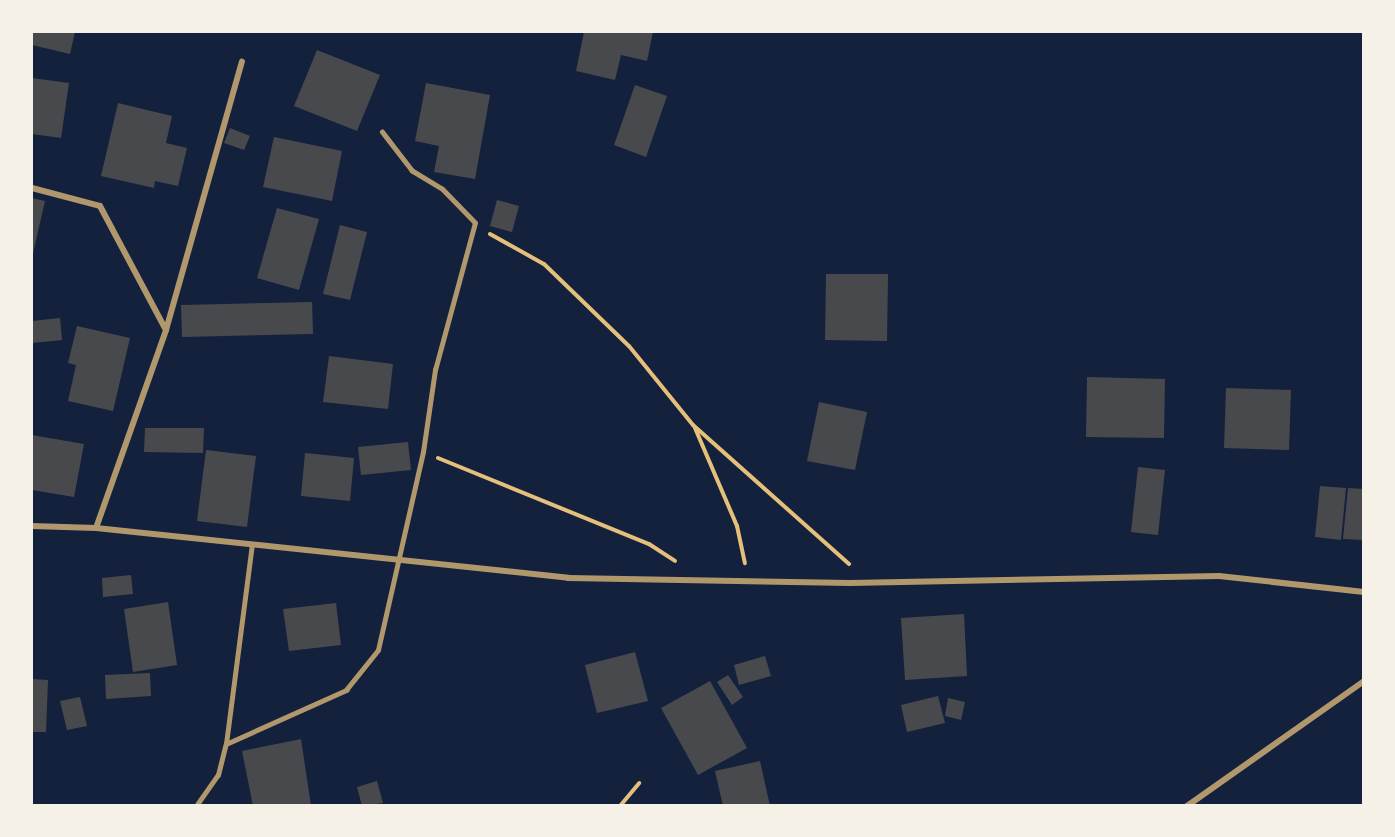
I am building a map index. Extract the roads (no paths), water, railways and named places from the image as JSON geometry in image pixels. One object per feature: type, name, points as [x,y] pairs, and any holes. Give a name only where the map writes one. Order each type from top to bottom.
[{"type":"street","points":[[96,528],[166,330],[242,62]]},
{"type":"street","points":[[32,188],[100,206],[166,330]]},
{"type":"street","points":[[32,526],[96,528],[568,578],[866,579],[1219,576],[1364,592]]},
{"type":"street","points":[[1187,806],[1364,681]]},
{"type":"lane","points":[[226,744],[346,690],[378,650],[395,561],[423,452],[435,370],[475,223],[442,189],[412,171],[382,132]]},
{"type":"lane","points":[[196,806],[218,775],[226,744],[252,545]]}]
